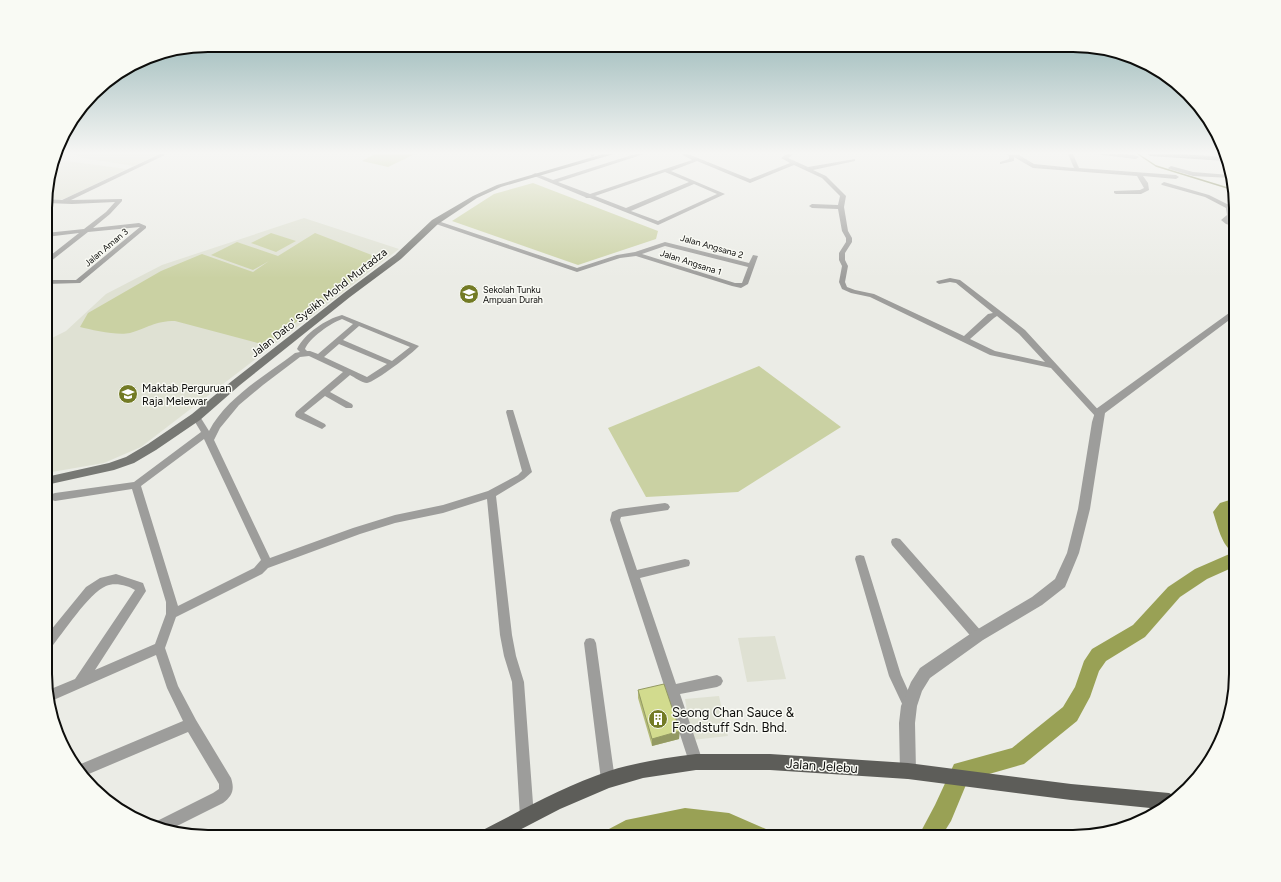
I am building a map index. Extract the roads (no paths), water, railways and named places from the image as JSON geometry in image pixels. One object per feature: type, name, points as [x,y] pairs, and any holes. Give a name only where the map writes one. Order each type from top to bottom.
[{"type":"main road","name":"Jalan Dato' Syeikh Mohd Murtadza","points":[[52,480],[110,467],[130,460],[152,447],[196,417],[346,295],[398,257],[435,222],[478,195]]},
{"type":"main road","name":"Jalan Jelebu","points":[[501,830],[554,803],[608,780],[643,770],[696,762],[770,762],[908,771],[1122,798],[1164,801]]},
{"type":"street","points":[[62,202],[77,195]]},
{"type":"street","points":[[584,195],[658,223],[719,195]]},
{"type":"street","points":[[588,197],[593,195]]},
{"type":"street","points":[[625,211],[663,195]]},
{"type":"street","points":[[841,195],[843,198],[841,207],[845,231],[849,238],[849,242],[842,253],[842,260],[845,266],[842,282],[844,288],[853,292],[872,295],[983,349],[1002,355],[1053,366]]},
{"type":"street","points":[[1204,195],[1229,207]]},
{"type":"street","points":[[52,201],[120,200],[108,213],[52,258]]},
{"type":"street","points":[[812,206],[841,207]]},
{"type":"street","points":[[1229,216],[1224,220],[1229,222]]},
{"type":"street","points":[[435,222],[577,270],[619,256],[636,254]]},
{"type":"street","name":"Jalan Aman 3","points":[[52,282],[78,282],[144,227],[139,225],[86,230]]},
{"type":"street","points":[[52,234],[86,230]]},
{"type":"street","name":"Jalan Angsana 2","points":[[636,254],[669,244],[751,266]]},
{"type":"street","name":"Jalan Angsana 1","points":[[636,254],[741,286],[745,284],[751,266]]},
{"type":"street","points":[[751,266],[755,256]]},
{"type":"street","points":[[939,282],[950,280],[958,282],[999,312],[1022,332],[1099,415]]},
{"type":"street","points":[[965,339],[991,316],[999,312]]},
{"type":"street","points":[[908,771],[907,723],[909,706],[916,687],[925,673],[978,636],[1008,620],[1060,583],[1073,553],[1084,509],[1100,411],[1229,316]]},
{"type":"street","points":[[56,497],[136,485],[208,437],[230,408],[298,355],[310,353],[367,380],[392,364],[415,346],[342,317],[337,317],[304,342],[301,349],[304,353]]},
{"type":"street","points":[[319,357],[358,324]]},
{"type":"street","points":[[338,341],[392,364]]},
{"type":"street","points":[[322,426],[299,415],[300,412],[348,372]]},
{"type":"street","points":[[324,392],[349,406]]},
{"type":"street","points":[[172,614],[258,571],[264,565],[365,528],[395,519],[443,509],[491,494],[521,477],[526,472],[510,412]]},
{"type":"street","points":[[196,417],[208,437],[266,560],[264,565]]},
{"type":"street","points":[[136,485],[172,602],[172,614],[159,648],[173,688],[191,724],[226,783],[226,792],[218,798],[165,824]]},
{"type":"street","points":[[491,494],[506,635],[510,656],[518,682],[527,817]]},
{"type":"street","points":[[665,507],[619,513],[616,515],[615,520],[627,558],[635,575],[696,762]]},
{"type":"street","points":[[896,542],[978,636]]},
{"type":"street","points":[[860,559],[895,676],[909,706]]},
{"type":"street","points":[[635,575],[685,563]]},
{"type":"street","points":[[52,638],[90,590],[104,582],[116,579],[139,586],[141,591],[80,682]]},
{"type":"street","points":[[590,643],[608,780]]},
{"type":"street","points":[[53,694],[159,648]]},
{"type":"street","points":[[673,690],[716,681]]},
{"type":"street","points":[[84,769],[191,724]]},
{"type":"waterway","points":[[1229,506],[1225,507],[1221,512],[1229,534]]},
{"type":"waterway","points":[[933,830],[943,813],[961,771],[1017,757],[1070,714],[1083,691],[1091,667],[1099,655],[1139,631],[1174,592],[1201,574],[1229,561]]},
{"type":"waterway","points":[[631,830],[685,819],[729,824],[742,830]]},
{"type":"place","name":"Sekolah Tunku Ampuan Durah","points":[[469,294]]},
{"type":"place","name":"Maktab Perguruan Raja Melewar","points":[[128,394]]},
{"type":"place","name":"Seong Chan Sauce & Foodstuff Sdn. Bhd.","points":[[658,719]]}]
